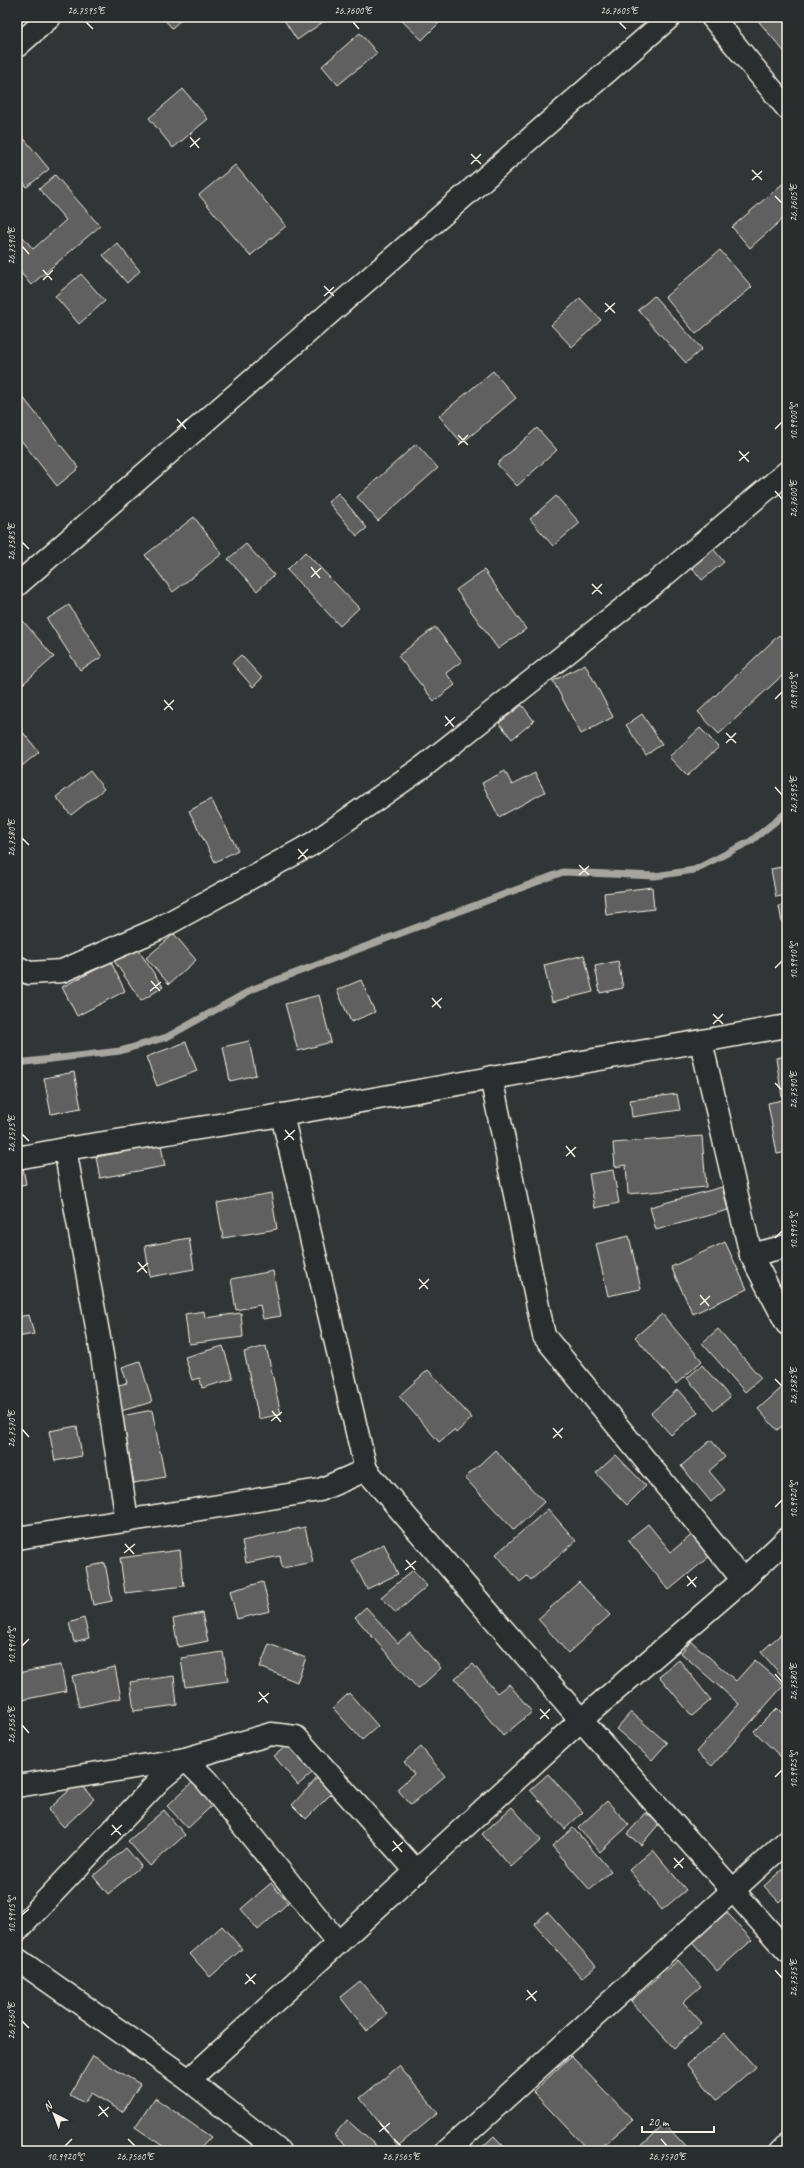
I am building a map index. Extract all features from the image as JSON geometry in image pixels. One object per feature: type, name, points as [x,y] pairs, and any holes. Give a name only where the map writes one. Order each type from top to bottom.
[{"type":"street","points":[[17,46],[50,17]]},
{"type":"street","points":[[17,585],[670,17]]},
{"type":"street","points":[[712,17],[787,108]]},
{"type":"street","points":[[17,967],[30,973],[62,972],[158,929],[312,844],[423,767],[654,584],[787,472]]},
{"type":"street","points":[[17,1158],[65,1148],[282,1115],[787,1026]]},
{"type":"street","points":[[701,1042],[751,1255],[787,1324]]},
{"type":"street","points":[[491,1078],[544,1336],[743,1580]]},
{"type":"street","points":[[282,1115],[366,1470],[581,1720],[734,1889],[787,1951]]},
{"type":"street","points":[[65,1148],[102,1355],[127,1521]]},
{"type":"street","points":[[751,1255],[787,1246]]},
{"type":"street","points":[[17,1538],[320,1490],[366,1470]]},
{"type":"street","points":[[189,2080],[581,1720],[743,1580],[787,1539]]},
{"type":"street","points":[[17,1786],[185,1758],[271,1734],[296,1737],[417,1872]]},
{"type":"street","points":[[17,1931],[161,1779],[185,1758]]},
{"type":"street","points":[[185,1758],[206,1780],[338,1943]]},
{"type":"street","points":[[447,2151],[787,1841]]},
{"type":"street","points":[[17,1959],[189,2080],[279,2151]]},
{"type":"street","points":[[781,2151],[787,2145]]},
{"type":"building","points":[[162,17],[184,17],[172,28]]},
{"type":"building","points":[[282,17],[330,17],[297,40]]},
{"type":"building","points":[[398,17],[445,17],[422,40]]},
{"type":"building","points":[[755,17],[779,17],[787,26],[787,55]]},
{"type":"building","points":[[360,33],[377,53],[338,85],[322,66]]},
{"type":"building","points":[[183,89],[208,119],[173,148],[149,118]]},
{"type":"building","points":[[17,130],[49,169],[27,187],[17,175]]},
{"type":"building","points":[[235,165],[286,226],[250,256],[199,195]]},
{"type":"building","points":[[55,175],[100,226],[31,285],[17,268],[17,230],[33,249],[66,220],[39,189]]},
{"type":"building","points":[[787,180],[787,215],[750,248],[732,227]]},
{"type":"building","points":[[117,243],[140,271],[127,283],[103,255]]},
{"type":"building","points":[[720,250],[752,287],[696,334],[665,297]]},
{"type":"building","points":[[81,274],[105,301],[79,324],[55,296]]},
{"type":"building","points":[[654,296],[702,349],[686,363],[638,310]]},
{"type":"building","points":[[580,298],[601,320],[572,347],[551,325]]},
{"type":"building","points":[[493,371],[516,398],[462,443],[439,416]]},
{"type":"building","points":[[18,391],[79,468],[57,486],[17,435]]},
{"type":"building","points":[[537,428],[557,450],[517,486],[497,464]]},
{"type":"building","points":[[416,444],[438,468],[378,521],[357,497]]},
{"type":"building","points":[[338,493],[367,528],[357,536],[328,502]]},
{"type":"building","points":[[556,496],[580,523],[553,546],[530,519]]},
{"type":"building","points":[[194,517],[222,554],[173,592],[145,555]]},
{"type":"building","points":[[246,544],[274,575],[257,591],[228,559]]},
{"type":"building","points":[[711,546],[724,562],[702,580],[689,564]]},
{"type":"building","points":[[305,552],[359,608],[340,626],[287,570]]},
{"type":"building","points":[[484,570],[526,629],[498,649],[456,590]]},
{"type":"building","points":[[69,605],[102,657],[80,670],[47,619]]},
{"type":"building","points":[[17,614],[54,657],[17,689]]},
{"type":"building","points":[[435,627],[462,661],[446,673],[455,685],[434,701],[398,656]]},
{"type":"building","points":[[779,635],[787,644],[787,671],[719,734],[698,712]]},
{"type":"building","points":[[241,655],[262,678],[253,687],[232,663]]},
{"type":"building","points":[[585,664],[613,717],[581,734],[553,681]]},
{"type":"building","points":[[522,705],[534,721],[512,739],[499,723]]},
{"type":"building","points":[[642,714],[662,744],[646,755],[626,725]]},
{"type":"building","points":[[17,725],[39,752],[17,770]]},
{"type":"building","points":[[700,728],[719,747],[687,776],[669,757]]},
{"type":"building","points":[[90,771],[104,789],[71,815],[56,797]]},
{"type":"building","points":[[505,771],[512,785],[535,773],[545,792],[499,817],[482,783]]},
{"type":"building","points":[[211,799],[238,850],[215,862],[189,811]]},
{"type":"building","points":[[787,866],[787,895],[776,897],[771,869]]},
{"type":"building","points":[[652,887],[654,909],[606,915],[604,893]]},
{"type":"building","points":[[787,905],[787,922],[782,923],[779,906]]},
{"type":"building","points":[[174,934],[196,960],[169,984],[146,958]]},
{"type":"building","points":[[135,945],[163,987],[141,1001],[113,959]]},
{"type":"building","points":[[584,955],[593,992],[552,1002],[544,965]]},
{"type":"building","points":[[618,961],[623,988],[600,993],[595,966]]},
{"type":"building","points":[[111,962],[125,991],[77,1016],[62,987]]},
{"type":"building","points":[[361,980],[375,1012],[351,1022],[337,990]]},
{"type":"building","points":[[319,995],[331,1042],[298,1051],[285,1004]]},
{"type":"building","points":[[249,1041],[256,1075],[230,1081],[223,1047]]},
{"type":"building","points":[[186,1042],[197,1071],[157,1086],[146,1057]]},
{"type":"building","points":[[787,1056],[787,1097],[782,1097],[776,1058]]},
{"type":"building","points":[[74,1072],[81,1108],[51,1114],[44,1078]]},
{"type":"building","points":[[677,1094],[680,1110],[632,1117],[630,1100]]},
{"type":"building","points":[[787,1099],[787,1152],[777,1154],[768,1103]]},
{"type":"building","points":[[702,1136],[706,1187],[628,1194],[626,1165],[615,1167],[613,1143]]},
{"type":"building","points":[[161,1145],[165,1166],[100,1178],[96,1157]]},
{"type":"building","points":[[23,1168],[26,1184],[17,1186],[17,1169]]},
{"type":"building","points":[[613,1170],[619,1203],[595,1208],[589,1174]]},
{"type":"building","points":[[722,1187],[728,1210],[656,1230],[650,1207]]},
{"type":"building","points":[[271,1193],[277,1229],[223,1238],[217,1203]]},
{"type":"building","points":[[629,1236],[641,1289],[608,1296],[596,1244]]},
{"type":"building","points":[[189,1238],[194,1269],[150,1277],[145,1246]]},
{"type":"building","points":[[725,1242],[747,1289],[693,1314],[671,1267]]},
{"type":"building","points":[[273,1271],[281,1316],[263,1319],[260,1305],[236,1310],[231,1279]]},
{"type":"building","points":[[204,1311],[205,1318],[241,1313],[243,1337],[189,1344],[185,1314]]},
{"type":"building","points":[[662,1314],[702,1361],[676,1384],[635,1337]]},
{"type":"building","points":[[29,1315],[34,1334],[17,1337],[17,1317]]},
{"type":"building","points":[[718,1329],[761,1378],[745,1392],[702,1343]]},
{"type":"building","points":[[223,1346],[233,1379],[202,1388],[200,1378],[192,1380],[185,1357]]},
{"type":"building","points":[[266,1346],[281,1414],[259,1419],[244,1352]]},
{"type":"building","points":[[140,1361],[152,1402],[121,1411],[114,1386],[127,1383],[122,1367]]},
{"type":"building","points":[[702,1365],[730,1397],[714,1410],[687,1378]]},
{"type":"building","points":[[428,1370],[472,1418],[456,1433],[454,1430],[439,1442],[399,1396]]},
{"type":"building","points":[[787,1383],[787,1422],[777,1430],[758,1409]]},
{"type":"building","points":[[678,1389],[698,1412],[671,1435],[651,1413]]},
{"type":"building","points":[[152,1410],[165,1477],[134,1483],[122,1416]]},
{"type":"building","points":[[77,1426],[82,1456],[55,1461],[49,1431]]},
{"type":"building","points":[[711,1440],[725,1457],[709,1471],[725,1490],[711,1502],[681,1466]]},
{"type":"building","points":[[495,1450],[544,1502],[514,1530],[465,1478]]},
{"type":"building","points":[[616,1455],[646,1486],[627,1505],[596,1473]]},
{"type":"building","points":[[548,1509],[576,1541],[531,1580],[527,1576],[520,1582],[496,1554]]},
{"type":"building","points":[[648,1524],[671,1552],[694,1533],[711,1555],[669,1590],[628,1540]]},
{"type":"building","points":[[305,1527],[313,1562],[282,1568],[280,1556],[246,1563],[242,1541]]},
{"type":"building","points":[[384,1544],[398,1574],[367,1589],[352,1560]]},
{"type":"building","points":[[180,1550],[184,1586],[125,1593],[120,1558]]},
{"type":"building","points":[[105,1563],[112,1601],[93,1605],[86,1567]]},
{"type":"building","points":[[413,1570],[427,1586],[396,1613],[381,1597]]},
{"type":"building","points":[[263,1582],[270,1611],[237,1619],[230,1591]]},
{"type":"building","points":[[579,1582],[610,1615],[568,1653],[538,1619]]},
{"type":"building","points":[[366,1607],[398,1643],[410,1633],[441,1668],[418,1689],[355,1617]]},
{"type":"building","points":[[202,1613],[208,1641],[178,1647],[173,1619]]},
{"type":"building","points":[[84,1618],[89,1638],[74,1642],[69,1623]]},
{"type":"building","points":[[787,1629],[787,1672],[782,1676],[761,1652]]},
{"type":"building","points":[[691,1641],[736,1681],[755,1660],[784,1685],[712,1766],[696,1752],[739,1704],[681,1653]]},
{"type":"building","points":[[269,1644],[306,1658],[297,1682],[260,1667]]},
{"type":"building","points":[[223,1652],[228,1681],[185,1687],[181,1658]]},
{"type":"building","points":[[679,1660],[711,1700],[692,1716],[659,1676]]},
{"type":"building","points":[[473,1664],[497,1693],[509,1684],[532,1712],[503,1736],[455,1678]]},
{"type":"building","points":[[61,1665],[66,1691],[22,1700],[17,1673]]},
{"type":"building","points":[[115,1667],[121,1698],[79,1707],[72,1676]]},
{"type":"building","points":[[174,1676],[177,1705],[134,1711],[130,1682]]},
{"type":"building","points":[[349,1693],[378,1726],[362,1740],[333,1708]]},
{"type":"building","points":[[777,1708],[787,1718],[787,1755],[783,1759],[754,1731]]},
{"type":"building","points":[[631,1712],[667,1743],[652,1760],[616,1729]]},
{"type":"building","points":[[290,1743],[313,1772],[298,1785],[274,1756]]},
{"type":"building","points":[[421,1747],[445,1776],[411,1805],[397,1789],[414,1774],[404,1762]]},
{"type":"building","points":[[548,1774],[583,1812],[565,1829],[530,1790]]},
{"type":"building","points":[[319,1776],[334,1791],[306,1819],[292,1805]]},
{"type":"building","points":[[198,1777],[219,1799],[188,1828],[167,1806]]},
{"type":"building","points":[[78,1782],[94,1799],[64,1827],[48,1810]]},
{"type":"building","points":[[607,1801],[629,1825],[600,1852],[578,1828]]},
{"type":"building","points":[[512,1807],[541,1840],[511,1867],[482,1834]]},
{"type":"building","points":[[164,1810],[185,1835],[150,1866],[128,1841]]},
{"type":"building","points":[[646,1813],[659,1824],[641,1845],[627,1834]]},
{"type":"building","points":[[573,1828],[611,1871],[590,1890],[552,1846]]},
{"type":"building","points":[[126,1848],[141,1866],[108,1894],[93,1876]]},
{"type":"building","points":[[653,1850],[686,1890],[662,1910],[629,1870]]},
{"type":"building","points":[[787,1865],[787,1894],[779,1902],[764,1886]]},
{"type":"building","points":[[271,1883],[288,1903],[258,1930],[241,1909]]},
{"type":"building","points":[[721,1906],[752,1940],[717,1971],[687,1937]]},
{"type":"building","points":[[548,1912],[596,1966],[582,1978],[534,1924]]},
{"type":"building","points":[[222,1926],[242,1949],[210,1977],[190,1954]]},
{"type":"building","points":[[678,1960],[701,1986],[683,2002],[702,2023],[674,2048],[631,2001]]},
{"type":"building","points":[[360,1981],[387,2014],[367,2031],[340,1997]]},
{"type":"building","points":[[725,2033],[755,2067],[717,2100],[687,2065]]},
{"type":"building","points":[[93,2056],[140,2084],[123,2112],[91,2093],[84,2103],[70,2095]]},
{"type":"building","points":[[571,2056],[633,2120],[597,2151],[589,2151],[533,2092]]},
{"type":"building","points":[[399,2066],[438,2113],[398,2146],[360,2098]]},
{"type":"building","points":[[155,2098],[211,2137],[198,2151],[170,2151],[135,2127]]},
{"type":"building","points":[[347,2120],[382,2151],[352,2151],[334,2135]]},
{"type":"building","points":[[665,2124],[690,2151],[640,2151],[638,2149]]},
{"type":"building","points":[[494,2136],[508,2151],[478,2151]]},
{"type":"waterway","points":[[17,1063],[120,1051],[167,1037],[253,989],[563,872],[655,876],[694,870],[751,841],[787,812]]}]
